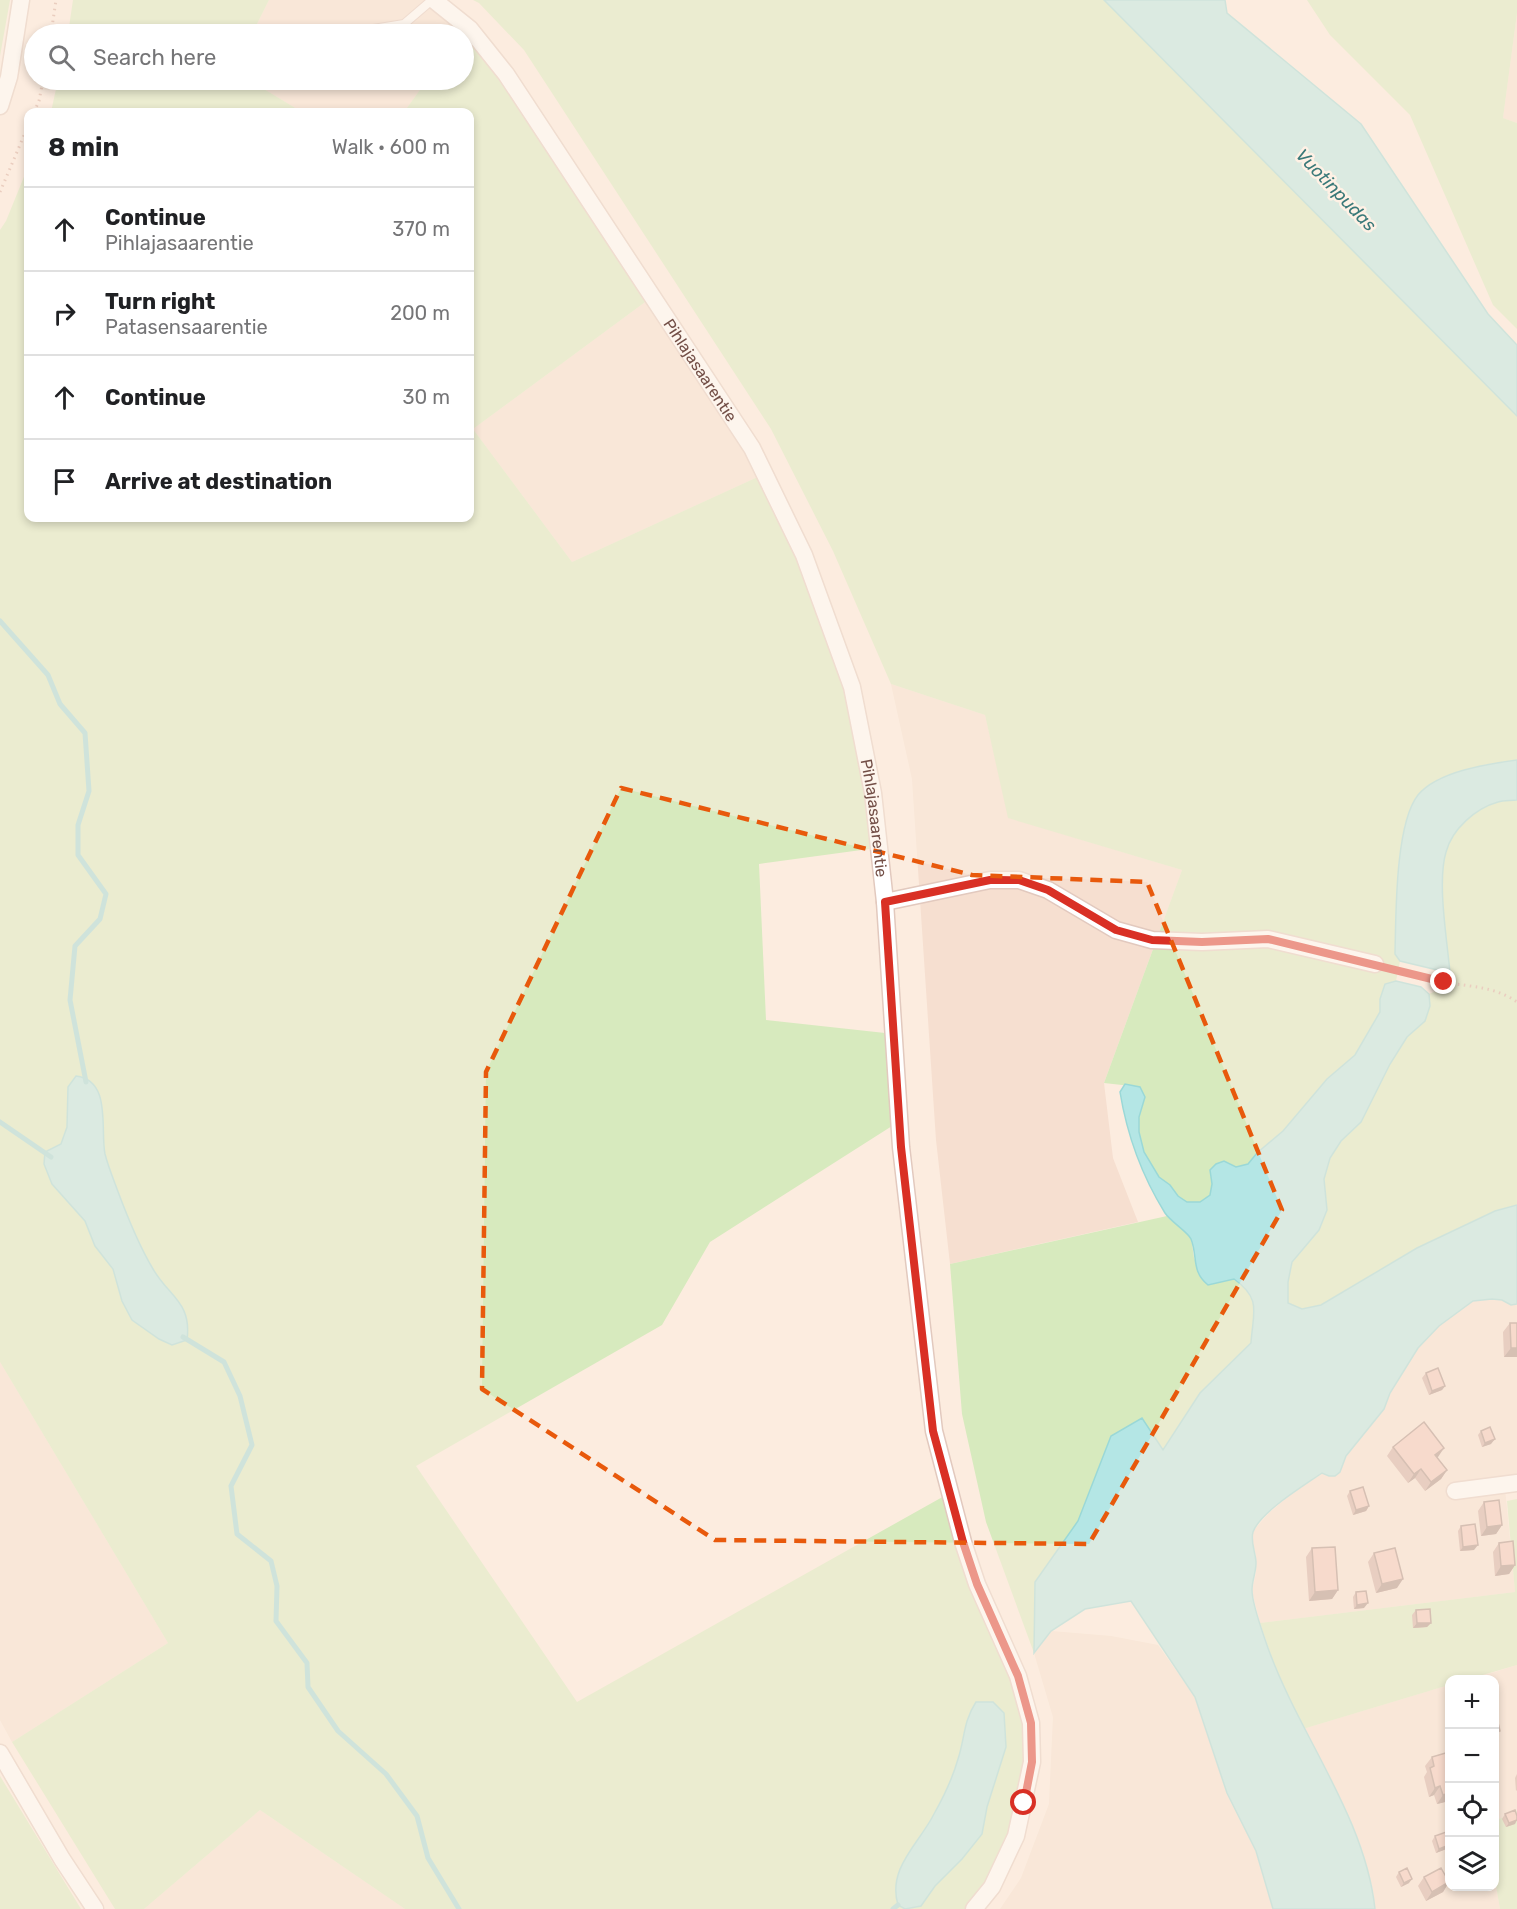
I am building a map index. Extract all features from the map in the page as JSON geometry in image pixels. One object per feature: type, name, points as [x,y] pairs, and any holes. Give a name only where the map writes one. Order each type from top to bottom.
[{"type":"street","points":[[0,106],[9,76],[21,0]]},
{"type":"street","name":"Pihlajasaarentie","points":[[433,0],[464,24]]},
{"type":"street","name":"Pihlajasaarentie","points":[[474,34],[506,74],[752,448],[804,555],[852,687],[873,793],[885,902],[901,1147],[933,1431],[963,1542],[977,1584],[1018,1676],[1031,1723],[1032,1762],[1016,1836],[992,1887],[974,1909]]},
{"type":"street","points":[[885,902],[990,880],[1019,880],[1048,890],[1116,930],[1152,940],[1202,942],[1268,939],[1375,964]]},
{"type":"street","points":[[1455,1491],[1517,1483]]},
{"type":"street","points":[[0,1753],[62,1859],[95,1909]]},
{"type":"lane","points":[[404,24],[433,0]]},
{"type":"path","points":[[52,24],[56,0]]},
{"type":"path","points":[[36,108],[41,90]]},
{"type":"path","points":[[0,192],[24,135]]},
{"type":"path","points":[[1375,964],[1444,982],[1481,986],[1508,996],[1517,1002]]},
{"type":"highlighted area","points":[[621,788],[972,875],[1147,882],[1282,1210],[1089,1544],[715,1540],[482,1389],[486,1072]]},
{"type":"shaded area","points":[[269,0],[424,0],[461,24],[257,24]]},
{"type":"shaded area","points":[[1517,13],[1517,123],[1503,118]]},
{"type":"shaded area","points":[[266,90],[420,90],[407,108],[295,108]]},
{"type":"shaded area","points":[[652,297],[762,475],[572,562],[474,428]]},
{"type":"shaded area","points":[[891,684],[985,715],[1009,818],[1182,870],[1104,1083],[1113,1158],[1138,1222],[950,1264],[936,1140],[912,779]]},
{"type":"shaded area","points":[[1502,1300],[1511,1305],[1517,1304],[1517,1475],[1504,1478],[1515,1592],[1260,1623],[1252,1591],[1256,1573],[1256,1554],[1252,1544],[1253,1531],[1291,1494],[1323,1473],[1335,1476],[1340,1472],[1346,1457],[1384,1409],[1390,1393],[1418,1348],[1456,1312],[1473,1301]]},
{"type":"shaded area","points":[[0,1362],[168,1643],[12,1742],[0,1720]]},
{"type":"shaded area","points":[[1051,1631],[1111,1636],[1158,1645],[1195,1697],[1227,1793],[1256,1851],[1273,1909],[1000,1909],[1021,1878],[1049,1804],[1053,1717],[1034,1653]]},
{"type":"shaded area","points":[[1517,1665],[1517,1812],[1499,1819],[1499,1675],[1485,1675]]},
{"type":"shaded area","points":[[1445,1686],[1445,1891],[1497,1891],[1500,1909],[1375,1909],[1373,1890],[1362,1850],[1335,1789],[1303,1729]]},
{"type":"shaded area","points":[[260,1810],[405,1909],[144,1909]]},
{"type":"green space","points":[[0,0],[10,0],[0,56]]},
{"type":"green space","points":[[73,0],[269,0],[257,24],[69,24]]},
{"type":"green space","points":[[473,0],[1104,0],[1517,416],[1517,760],[1483,765],[1438,779],[1405,824],[1399,859],[1395,954],[1400,961],[1396,981],[1385,984],[1380,999],[1380,1012],[1355,1055],[1327,1079],[1283,1131],[1257,1153],[1248,1164],[1236,1167],[1224,1161],[1210,1171],[1212,1184],[1210,1195],[1200,1202],[1187,1202],[1178,1196],[1170,1185],[1159,1177],[1144,1152],[1139,1132],[1139,1117],[1145,1097],[1140,1087],[1104,1083],[1182,870],[1008,818],[985,715],[891,684],[833,551],[771,429],[524,50],[479,3]]},
{"type":"green space","points":[[1307,0],[1517,0],[1503,118],[1517,123],[1517,329],[1493,305],[1410,115],[1330,35]]},
{"type":"green space","points":[[474,41],[652,297],[474,428],[474,108],[407,108],[420,90],[474,90]]},
{"type":"green space","points":[[56,90],[266,90],[295,108],[52,108]]},
{"type":"green space","points":[[24,177],[24,522],[474,522],[474,430],[572,562],[762,475],[799,554],[849,689],[876,848],[759,864],[766,1020],[885,1033],[892,1126],[710,1242],[662,1325],[416,1466],[577,1702],[946,1495],[1028,1717],[1023,1796],[995,1870],[965,1909],[405,1909],[260,1810],[144,1909],[115,1909],[12,1742],[168,1643],[0,1362],[0,230]]},
{"type":"green space","points":[[1517,800],[1517,1205],[1495,1211],[1417,1248],[1321,1305],[1302,1309],[1288,1303],[1288,1282],[1292,1261],[1319,1230],[1327,1210],[1324,1179],[1330,1158],[1341,1141],[1361,1122],[1390,1064],[1407,1037],[1425,1021],[1430,1006],[1429,994],[1446,987],[1450,973],[1442,879],[1443,864],[1449,843],[1459,828],[1473,814],[1500,801]]},
{"type":"green space","points":[[1167,1216],[1191,1237],[1194,1258],[1208,1285],[1233,1279],[1248,1293],[1254,1307],[1251,1343],[1200,1393],[1163,1451],[1111,1436],[1078,1521],[1035,1582],[1051,1631],[1034,1653],[986,1522],[962,1414],[950,1264]]},
{"type":"green space","points":[[1517,1499],[1517,1665],[1483,1675],[1445,1675],[1445,1686],[1303,1729],[1277,1673],[1260,1623],[1515,1592],[1507,1501]]},
{"type":"green space","points":[[0,1776],[81,1909],[0,1909]]},
{"type":"green space","points":[[1517,1812],[1517,1909],[1500,1909],[1497,1891],[1499,1891],[1499,1819]]},
{"type":"water","name":"Vuotinpudas","points":[[1104,0],[1225,0],[1227,13],[1361,124],[1488,314],[1517,345],[1517,416]]},
{"type":"water","points":[[1517,760],[1517,800],[1498,802],[1473,814],[1454,835],[1446,852],[1442,879],[1450,973],[1400,961],[1395,954],[1398,871],[1405,827],[1410,809],[1418,795],[1450,774]]},
{"type":"water","points":[[1396,981],[1421,987],[1429,994],[1430,1006],[1425,1021],[1407,1037],[1390,1064],[1361,1122],[1341,1141],[1330,1158],[1324,1179],[1327,1210],[1319,1230],[1292,1262],[1288,1282],[1288,1303],[1302,1309],[1321,1305],[1417,1248],[1495,1211],[1517,1205],[1517,1304],[1511,1305],[1502,1300],[1492,1299],[1473,1301],[1439,1326],[1418,1348],[1390,1393],[1384,1409],[1346,1456],[1340,1472],[1335,1476],[1322,1473],[1273,1508],[1257,1524],[1253,1532],[1256,1563],[1252,1590],[1258,1619],[1281,1680],[1345,1808],[1369,1875],[1375,1909],[1273,1909],[1256,1851],[1227,1793],[1195,1697],[1131,1601],[1085,1609],[1051,1631],[1034,1653],[1035,1582],[1078,1521],[1111,1436],[1142,1418],[1163,1450],[1200,1393],[1251,1343],[1254,1307],[1249,1293],[1234,1279],[1208,1285],[1199,1274],[1191,1239],[1165,1213],[1142,1170],[1131,1139],[1120,1092],[1125,1084],[1140,1087],[1145,1097],[1139,1117],[1139,1132],[1144,1152],[1159,1177],[1170,1185],[1178,1196],[1187,1202],[1200,1202],[1210,1195],[1212,1184],[1210,1170],[1216,1164],[1224,1161],[1236,1167],[1248,1164],[1257,1153],[1283,1131],[1327,1079],[1355,1055],[1380,1012],[1380,999],[1385,984]]},
{"type":"water","points":[[76,1076],[95,1086],[100,1096],[105,1154],[111,1172],[129,1220],[148,1259],[159,1279],[183,1308],[188,1327],[187,1340],[172,1345],[159,1339],[132,1320],[122,1301],[113,1269],[95,1246],[85,1221],[52,1184],[44,1164],[45,1152],[61,1144],[67,1127],[68,1087]]},
{"type":"water","points":[[976,1702],[993,1702],[1004,1713],[1006,1747],[987,1807],[982,1834],[962,1859],[935,1886],[921,1906],[905,1909],[898,1905],[897,1879],[906,1857],[928,1825],[948,1787],[958,1759],[966,1723]]},
{"type":"building","points":[[1510,1323],[1517,1323],[1517,1348],[1511,1348]]},
{"type":"building","points":[[1438,1368],[1445,1386],[1432,1391],[1426,1373]]},
{"type":"building","points":[[1424,1422],[1444,1448],[1435,1455],[1447,1470],[1431,1482],[1421,1469],[1414,1474],[1393,1447]]},
{"type":"building","points":[[1490,1427],[1495,1439],[1485,1443],[1481,1431]]},
{"type":"building","points":[[1363,1487],[1369,1506],[1356,1510],[1350,1491]]},
{"type":"building","points":[[1499,1500],[1502,1525],[1487,1527],[1484,1502]]},
{"type":"building","points":[[1475,1524],[1478,1545],[1463,1547],[1461,1526]]},
{"type":"building","points":[[1513,1541],[1515,1565],[1501,1566],[1499,1543]]},
{"type":"building","points":[[1335,1547],[1338,1590],[1315,1592],[1312,1548]]},
{"type":"building","points":[[1395,1548],[1403,1579],[1382,1584],[1374,1553]]},
{"type":"building","points":[[1366,1591],[1368,1603],[1357,1605],[1356,1592]]},
{"type":"building","points":[[1430,1609],[1431,1623],[1417,1623],[1416,1610]]},
{"type":"building","points":[[1445,1753],[1445,1794],[1443,1795],[1440,1786],[1435,1788],[1430,1768],[1434,1766],[1432,1757]]},
{"type":"building","points":[[1515,1810],[1517,1820],[1509,1823],[1505,1814]]},
{"type":"building","points":[[1445,1832],[1445,1847],[1439,1849],[1435,1836]]},
{"type":"building","points":[[1407,1868],[1412,1879],[1404,1883],[1399,1872]]},
{"type":"building","points":[[1441,1868],[1445,1875],[1445,1884],[1432,1892],[1424,1877]]},
{"type":"waterway","points":[[0,621],[48,675],[60,704],[85,733],[89,791],[78,825],[78,855],[106,894],[100,919],[75,946],[70,1000],[86,1082]]},
{"type":"waterway","points":[[0,1122],[51,1157]]},
{"type":"waterway","points":[[183,1337],[224,1362],[240,1396],[252,1445],[231,1486],[237,1534],[271,1561],[277,1586],[276,1621],[307,1663],[308,1687],[338,1731],[386,1774],[417,1816],[428,1858],[459,1909]]},
{"type":"waterway","points":[[893,1909],[898,1905]]},
{"type":"route","points":[[1024,1803],[1032,1762],[1031,1723],[1018,1676],[977,1584],[963,1542],[933,1431],[901,1147],[885,902],[990,880],[1019,880],[1048,890],[1116,930],[1152,940],[1202,942],[1268,939],[1444,982]]}]
